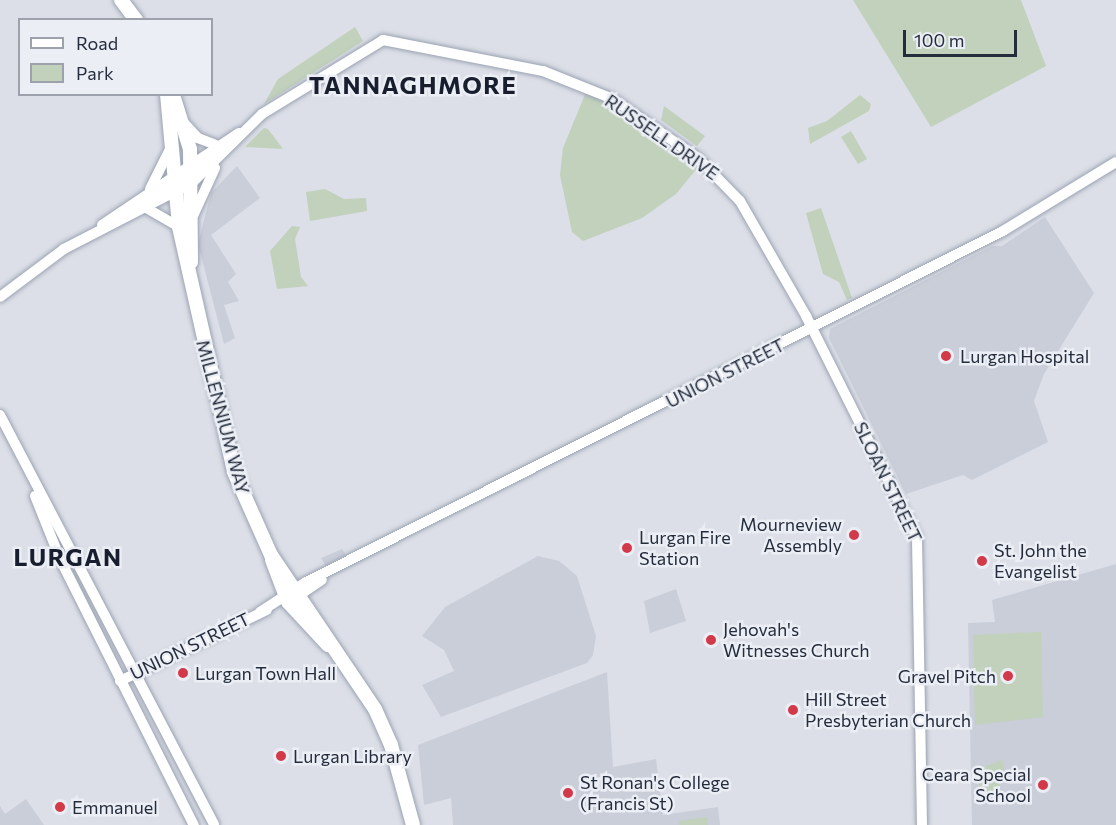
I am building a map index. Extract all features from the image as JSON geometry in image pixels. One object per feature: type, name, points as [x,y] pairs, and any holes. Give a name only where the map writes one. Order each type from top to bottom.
[{"type":"highway","points":[[121,0],[134,18]]},
{"type":"highway","points":[[171,96],[184,178],[190,271]]},
{"type":"highway","name":"MILLENNIUM WAY","points":[[171,96],[184,123],[184,178],[179,227],[234,472],[271,555],[293,595],[329,646],[348,665]]},
{"type":"highway","name":"MILLENNIUM WAY","points":[[171,96],[174,140],[193,216],[190,271]]},
{"type":"highway","name":"MILLENNIUM WAY","points":[[293,595],[348,665],[391,745],[413,825]]},
{"type":"street","name":"RUSSELL DRIVE","points":[[241,134],[288,95],[371,44],[389,39],[573,81],[623,106],[721,178],[751,217],[813,330]]},
{"type":"street","points":[[184,123],[198,138],[216,145]]},
{"type":"street","points":[[81,240],[148,209],[241,134]]},
{"type":"street","points":[[105,223],[184,178],[216,145],[241,134]]},
{"type":"street","points":[[193,216],[218,163],[241,134]]},
{"type":"street","points":[[148,192],[174,140]]},
{"type":"street","name":"UNION STREET","points":[[120,681],[133,677],[293,595],[329,574],[813,330],[1025,220],[1116,162]]},
{"type":"street","points":[[0,297],[148,192],[218,163]]},
{"type":"street","points":[[148,209],[179,227]]},
{"type":"street","name":"SLOAN STREET","points":[[813,330],[920,548],[922,825]]},
{"type":"street","points":[[0,416],[48,517],[75,588],[194,825]]},
{"type":"street","points":[[48,517],[86,583],[133,677],[214,825]]},
{"type":"street","points":[[75,588],[86,583]]},
{"type":"shaded area","points":[[237,166],[260,198],[211,235],[236,274],[228,282],[239,301],[224,305],[235,338],[224,344],[198,244],[211,193]]},
{"type":"shaded area","name":"Lurgan Hospital","points":[[1045,217],[1094,293],[1044,374],[1034,401],[1048,442],[972,480],[963,475],[906,494],[829,338],[830,329],[992,246],[1002,246]]},
{"type":"shaded area","points":[[342,549],[346,555],[326,566],[321,558]]},
{"type":"shaded area","points":[[538,556],[559,561],[577,576],[596,636],[593,655],[587,663],[441,717],[422,685],[454,671],[444,650],[422,636],[445,607]]},
{"type":"shaded area","points":[[1116,564],[1116,825],[972,825],[968,623],[995,622],[992,600]]},
{"type":"shaded area","points":[[676,589],[686,621],[650,633],[644,601]]},
{"type":"shaded area","points":[[607,672],[613,767],[656,759],[663,815],[718,807],[720,825],[453,825],[451,798],[424,805],[418,745]]},
{"type":"shaded area","points":[[26,799],[44,825],[0,825],[0,806],[5,814]]},
{"type":"green space","points":[[853,0],[1021,0],[1046,66],[931,127]]},
{"type":"green space","points":[[355,27],[363,41],[264,104],[278,79]]},
{"type":"green space","points":[[586,92],[620,108],[699,166],[676,194],[642,218],[583,241],[572,232],[560,175],[563,148]]},
{"type":"green space","points":[[860,95],[871,104],[869,111],[810,144],[808,128],[827,121]]},
{"type":"green space","points":[[664,106],[705,136],[697,146],[661,120]]},
{"type":"green space","points":[[264,128],[268,129],[283,149],[245,147]]},
{"type":"green space","points":[[851,131],[867,159],[858,164],[841,137]]},
{"type":"green space","points":[[325,189],[344,199],[366,198],[367,211],[310,221],[306,192]]},
{"type":"green space","points":[[821,208],[852,298],[847,300],[839,282],[823,274],[806,213]]},
{"type":"green space","points":[[292,226],[300,227],[295,239],[301,277],[308,286],[277,289],[270,251]]},
{"type":"green space","name":"Gravel Pitch","points":[[1041,632],[1043,717],[975,725],[973,635]]},
{"type":"green space","points":[[1002,760],[1006,777],[998,779],[1000,792],[979,796],[978,769]]},
{"type":"green space","points":[[707,817],[708,825],[680,825],[679,821]]},
{"type":"place","name":"Lurgan Hospital","points":[[946,356]]},
{"type":"place","name":"Mourneview Assembly","points":[[854,535]]},
{"type":"place","name":"Lurgan Fire Station","points":[[627,548]]},
{"type":"place","name":"St. John the Evangelist","points":[[982,561]]},
{"type":"place","name":"Jehovah's Witnesses Church","points":[[711,640]]},
{"type":"place","name":"Lurgan Town Hall","points":[[183,673]]},
{"type":"place","name":"Gravel Pitch","points":[[1008,676]]},
{"type":"place","name":"Hill Street Presbyterian Church","points":[[793,710]]},
{"type":"place","name":"Lurgan Library","points":[[281,756]]},
{"type":"place","name":"Ceara Special School","points":[[1043,785]]},
{"type":"place","name":"St Ronan's College (Francis St)","points":[[568,793]]},
{"type":"place","name":"Emmanuel","points":[[60,807]]},
{"type":"district","name":"TANNAGHMORE","points":[[413,85]]},
{"type":"district","name":"LURGAN","points":[[68,557]]}]
